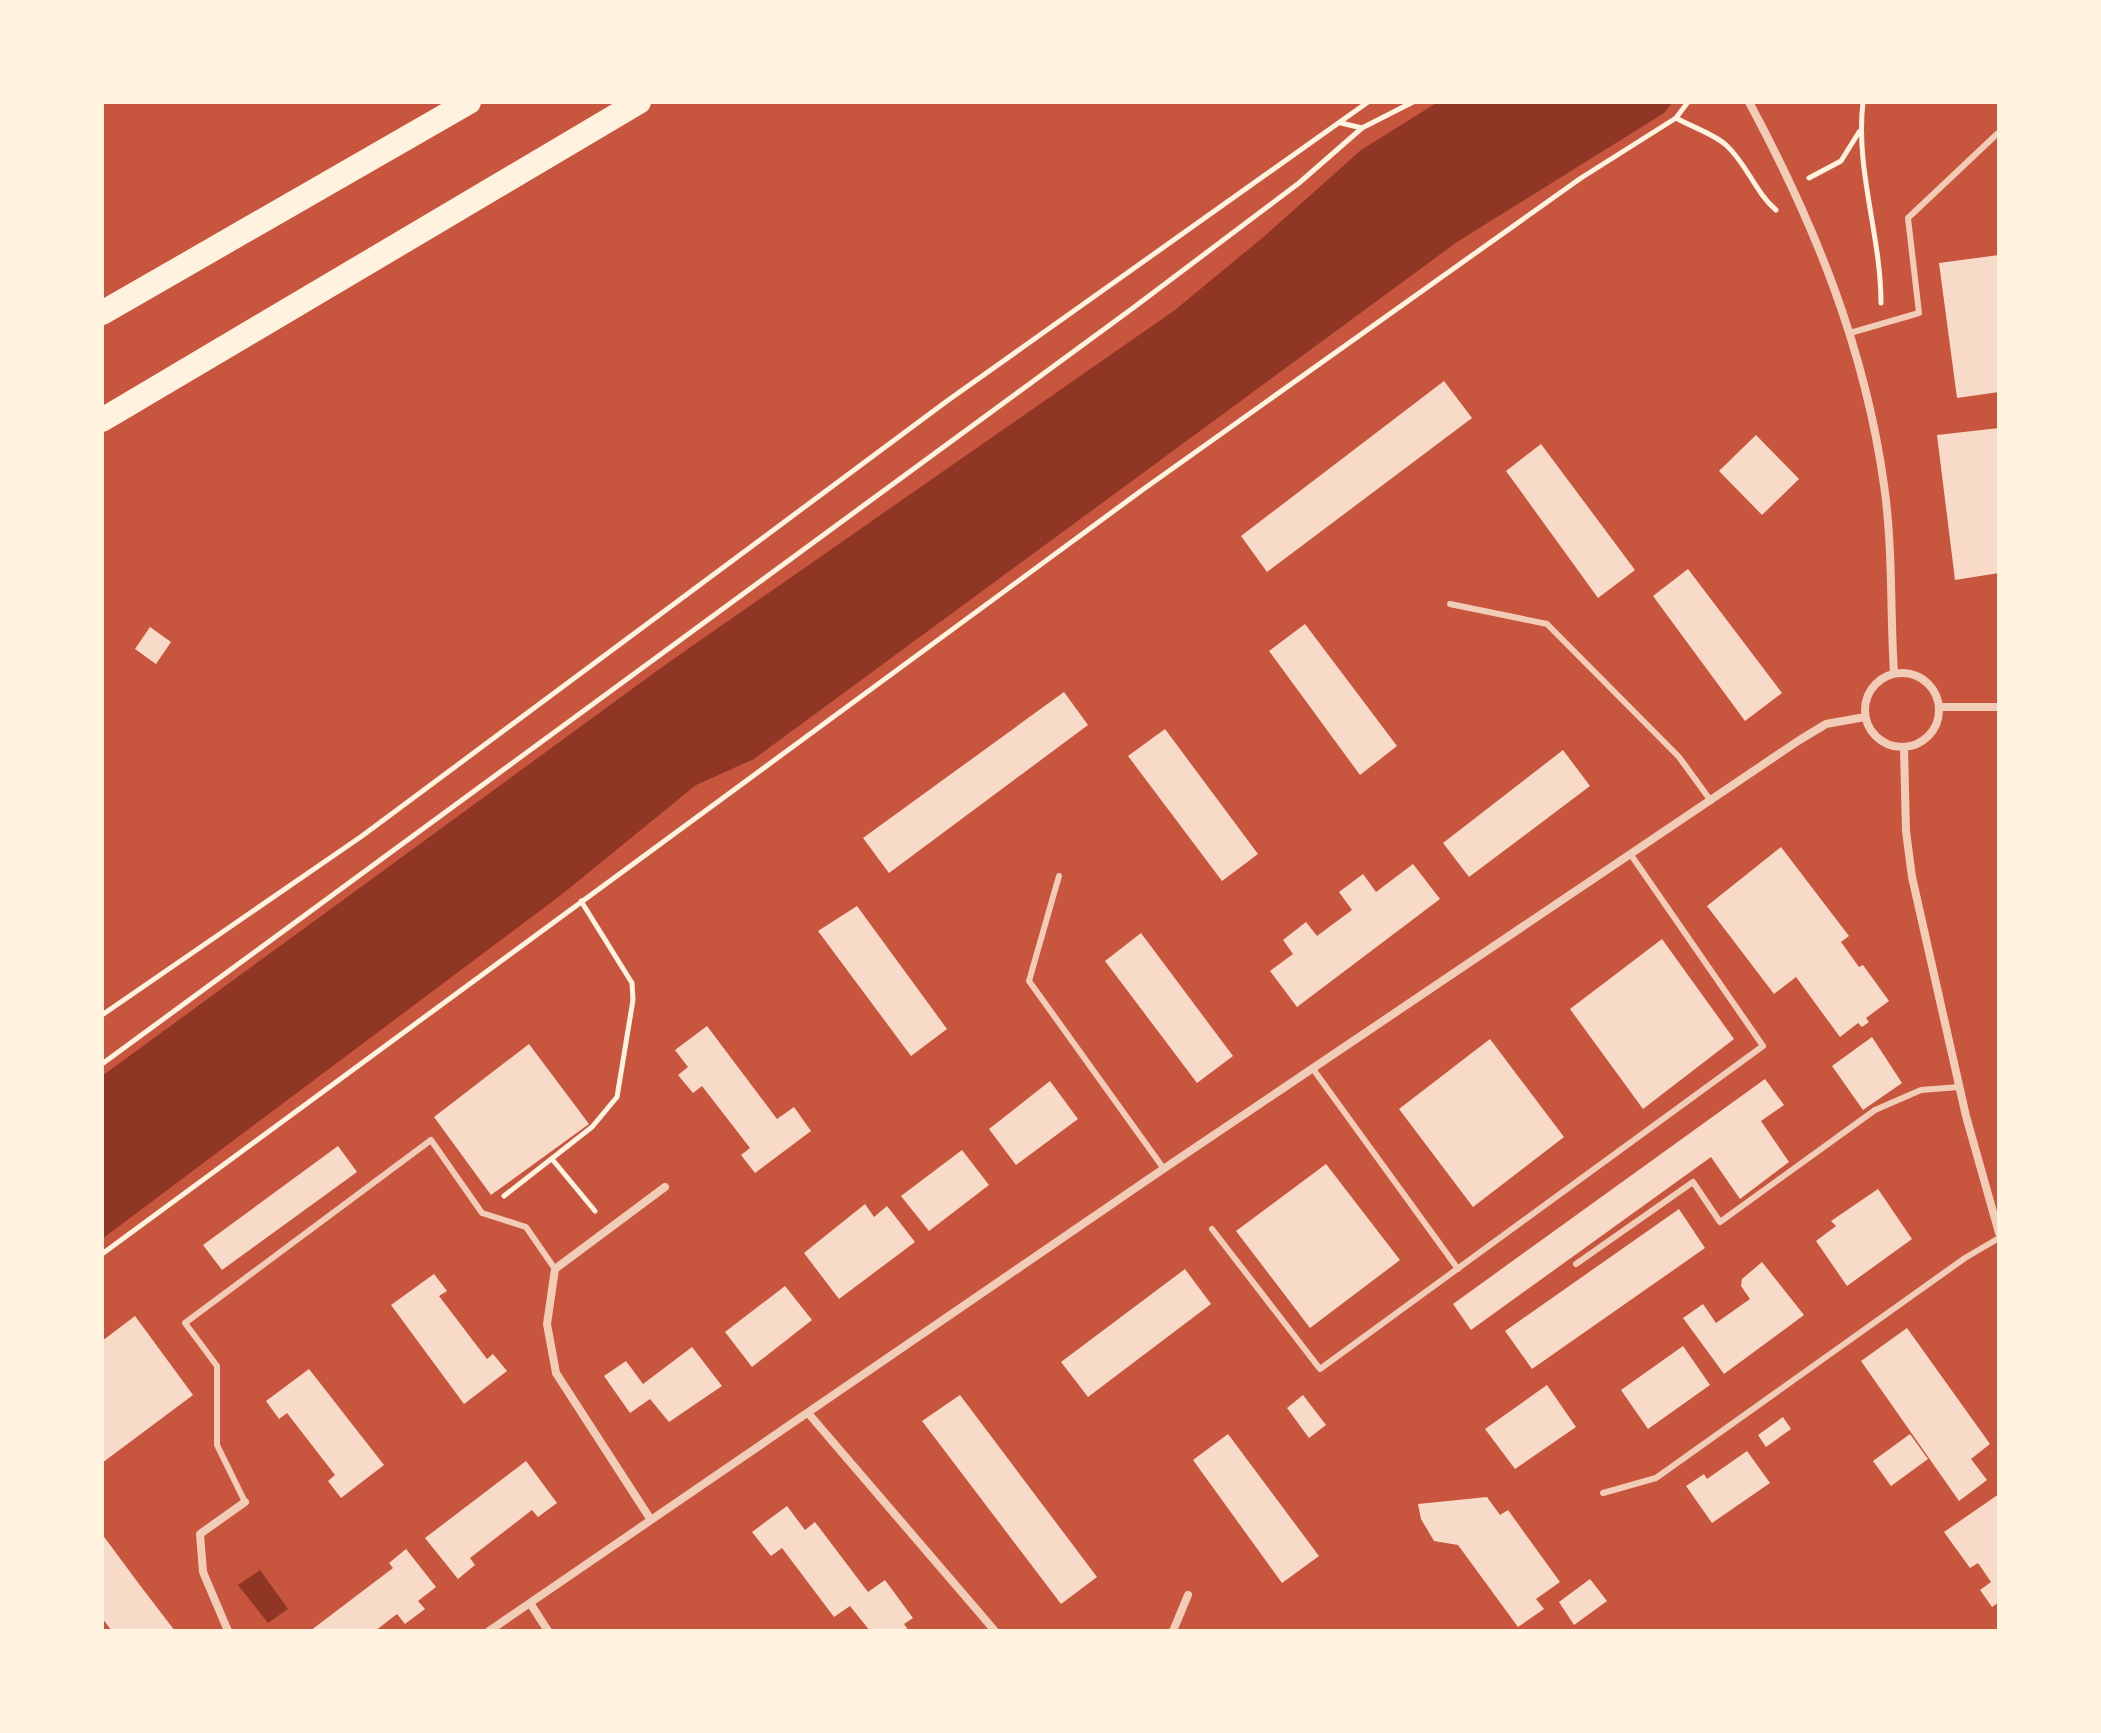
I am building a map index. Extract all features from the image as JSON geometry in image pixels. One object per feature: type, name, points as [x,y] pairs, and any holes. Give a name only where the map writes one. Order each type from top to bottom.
[{"type":"highway","points":[[102,313],[469,102]]},
{"type":"highway","points":[[102,420],[639,102]]},
{"type":"street","points":[[1749,102],[1805,209],[1850,333],[1874,421],[1884,488],[1894,673]]},
{"type":"street","points":[[1894,673],[1915,675],[1932,687],[1939,707],[1937,724],[1925,739],[1904,748],[1886,745],[1872,733],[1865,717],[1866,698],[1877,682],[1894,673]]},
{"type":"street","points":[[1939,707],[1999,707]]},
{"type":"street","points":[[489,1631],[1164,1169],[1826,724],[1865,717]]},
{"type":"street","points":[[1904,748],[1906,831],[1912,877],[1959,1087],[1999,1235]]},
{"type":"street","points":[[651,1520],[556,1373],[547,1324],[555,1269],[665,1187]]},
{"type":"street","points":[[808,1413],[995,1631]]},
{"type":"street","points":[[228,1631],[203,1572],[200,1534],[245,1502]]},
{"type":"street","points":[[1173,1631],[1188,1595]]},
{"type":"street","points":[[530,1603],[548,1631]]},
{"type":"lane","points":[[1850,333],[1919,313],[1908,218],[1997,134]]},
{"type":"lane","points":[[1450,604],[1547,624],[1679,757],[1711,801]]},
{"type":"lane","points":[[1212,1229],[1320,1369],[1763,1046],[1631,855]]},
{"type":"lane","points":[[1059,876],[1029,981],[1164,1169]]},
{"type":"lane","points":[[1313,1069],[1458,1269]]},
{"type":"lane","points":[[1576,1264],[1693,1182],[1720,1222],[1875,1110],[1921,1090],[1959,1087]]},
{"type":"lane","points":[[245,1502],[217,1445],[217,1366],[185,1323],[431,1140],[482,1213],[526,1227],[555,1269]]},
{"type":"lane","points":[[1603,1493],[1656,1478],[1999,1235]]},
{"type":"path","points":[[102,1015],[362,836],[947,401],[1368,102]]},
{"type":"path","points":[[102,1064],[1133,308],[1299,183],[1362,128],[1413,102]]},
{"type":"path","points":[[102,1254],[1158,479],[1581,178],[1676,118],[1688,102]]},
{"type":"path","points":[[1863,102],[1860,132],[1866,185],[1880,254],[1882,324]]},
{"type":"path","points":[[1676,118],[1725,144],[1744,166],[1763,199],[1781,215],[1805,209]]},
{"type":"path","points":[[1339,122],[1362,128]]},
{"type":"path","points":[[1814,175],[1841,161],[1860,132]]},
{"type":"path","points":[[482,1213],[592,1127],[617,1097],[633,1000],[632,983],[581,901]]},
{"type":"path","points":[[552,1159],[609,1228]]},
{"type":"shaded area","points":[[1438,102],[1673,102],[1664,113],[1457,242],[754,759],[696,785],[561,895],[102,1239],[102,1076],[665,665],[1175,310],[1361,150]]},
{"type":"shaded area","points":[[260,1570],[288,1609],[268,1623],[238,1585]]},
{"type":"building","points":[[1999,255],[1999,392],[1957,398],[1939,263]]},
{"type":"building","points":[[1444,381],[1472,418],[1267,572],[1241,536]]},
{"type":"building","points":[[1999,428],[1999,573],[1955,580],[1937,435]]},
{"type":"building","points":[[1756,435],[1799,479],[1762,515],[1719,471]]},
{"type":"building","points":[[1541,444],[1635,570],[1598,598],[1506,471]]},
{"type":"building","points":[[1688,569],[1782,693],[1745,721],[1653,596]]},
{"type":"building","points":[[1305,624],[1397,746],[1360,775],[1269,651]]},
{"type":"building","points":[[150,627],[171,642],[156,664],[135,649]]},
{"type":"building","points":[[1064,692],[1088,725],[889,873],[863,838]]},
{"type":"building","points":[[1165,729],[1258,854],[1222,881],[1128,756]]},
{"type":"building","points":[[1563,750],[1590,786],[1469,877],[1443,843]]},
{"type":"building","points":[[1781,847],[1849,936],[1841,942],[1859,967],[1863,965],[1889,1001],[1866,1018],[1869,1022],[1862,1027],[1858,1023],[1840,1037],[1796,977],[1774,994],[1707,906]]},
{"type":"building","points":[[1413,864],[1440,899],[1297,1007],[1270,971],[1293,954],[1283,940],[1306,922],[1317,936],[1352,910],[1339,892],[1363,874],[1376,892]]},
{"type":"building","points":[[857,906],[947,1029],[911,1056],[818,931]]},
{"type":"building","points":[[1141,933],[1233,1056],[1197,1083],[1105,961]]},
{"type":"building","points":[[1662,939],[1734,1039],[1643,1109],[1570,1009]]},
{"type":"building","points":[[707,1026],[777,1119],[794,1107],[811,1131],[755,1173],[741,1155],[750,1148],[702,1086],[693,1093],[678,1075],[688,1067],[675,1050]]},
{"type":"building","points":[[1872,1037],[1902,1083],[1863,1110],[1832,1066]]},
{"type":"building","points":[[1490,1039],[1564,1137],[1473,1207],[1399,1109]]},
{"type":"building","points":[[529,1044],[589,1124],[491,1195],[434,1117]]},
{"type":"building","points":[[1765,1079],[1784,1105],[1761,1121],[1789,1162],[1740,1199],[1711,1157],[1471,1330],[1453,1304]]},
{"type":"building","points":[[1050,1081],[1078,1119],[1016,1165],[989,1129]]},
{"type":"building","points":[[338,1146],[357,1172],[222,1270],[203,1245]]},
{"type":"building","points":[[962,1150],[989,1185],[929,1231],[901,1196]]},
{"type":"building","points":[[1326,1164],[1400,1260],[1310,1328],[1236,1231]]},
{"type":"building","points":[[1878,1189],[1912,1239],[1847,1286],[1816,1241],[1836,1226],[1831,1221]]},
{"type":"building","points":[[865,1204],[874,1217],[887,1206],[915,1242],[839,1299],[804,1253]]},
{"type":"building","points":[[1679,1209],[1705,1248],[1532,1369],[1505,1331]]},
{"type":"building","points":[[1762,1262],[1804,1315],[1724,1374],[1683,1318],[1703,1304],[1716,1323],[1750,1299],[1741,1286],[1742,1279]]},
{"type":"building","points":[[1185,1269],[1211,1304],[1088,1397],[1061,1362]]},
{"type":"building","points":[[434,1274],[447,1291],[439,1296],[487,1359],[493,1354],[507,1371],[464,1404],[391,1305]]},
{"type":"building","points":[[785,1286],[812,1320],[752,1367],[725,1332]]},
{"type":"building","points":[[135,1316],[193,1395],[102,1463],[102,1341]]},
{"type":"building","points":[[1907,1328],[1990,1444],[1971,1459],[1987,1480],[1959,1501],[1861,1361]]},
{"type":"building","points":[[1683,1346],[1710,1385],[1648,1429],[1621,1390]]},
{"type":"building","points":[[692,1347],[722,1386],[669,1422],[650,1399],[630,1413],[604,1376],[626,1361],[643,1384]]},
{"type":"building","points":[[309,1369],[384,1465],[341,1498],[328,1481],[335,1475],[287,1413],[279,1419],[266,1401]]},
{"type":"building","points":[[1547,1385],[1576,1427],[1515,1469],[1485,1429]]},
{"type":"building","points":[[960,1395],[1097,1577],[1061,1604],[922,1421]]},
{"type":"building","points":[[1303,1395],[1326,1425],[1309,1438],[1287,1408]]},
{"type":"building","points":[[1783,1417],[1791,1429],[1766,1447],[1758,1435]]},
{"type":"building","points":[[1228,1434],[1319,1556],[1282,1583],[1193,1460]]},
{"type":"building","points":[[1910,1434],[1928,1459],[1891,1486],[1873,1461]]},
{"type":"building","points":[[1747,1451],[1770,1483],[1712,1523],[1686,1486],[1704,1474],[1707,1479]]},
{"type":"building","points":[[526,1461],[557,1503],[538,1517],[532,1510],[470,1558],[475,1565],[458,1579],[425,1538]]},
{"type":"building","points":[[1999,1494],[1999,1602],[1992,1607],[1980,1590],[1991,1582],[1978,1563],[1970,1568],[1944,1532]]},
{"type":"building","points":[[1487,1497],[1500,1515],[1508,1510],[1560,1582],[1536,1599],[1544,1609],[1518,1627],[1458,1545],[1434,1541],[1421,1519],[1418,1504]]},
{"type":"building","points":[[787,1506],[805,1530],[815,1522],[868,1592],[885,1580],[913,1618],[904,1624],[909,1631],[870,1631],[850,1606],[834,1617],[782,1548],[771,1556],[752,1532]]},
{"type":"building","points":[[102,1534],[175,1631],[112,1631],[102,1618]]},
{"type":"building","points":[[406,1549],[436,1587],[418,1601],[425,1609],[405,1624],[397,1614],[375,1631],[310,1631],[393,1568],[389,1563]]},
{"type":"building","points":[[1590,1579],[1607,1601],[1574,1625],[1559,1602]]}]
